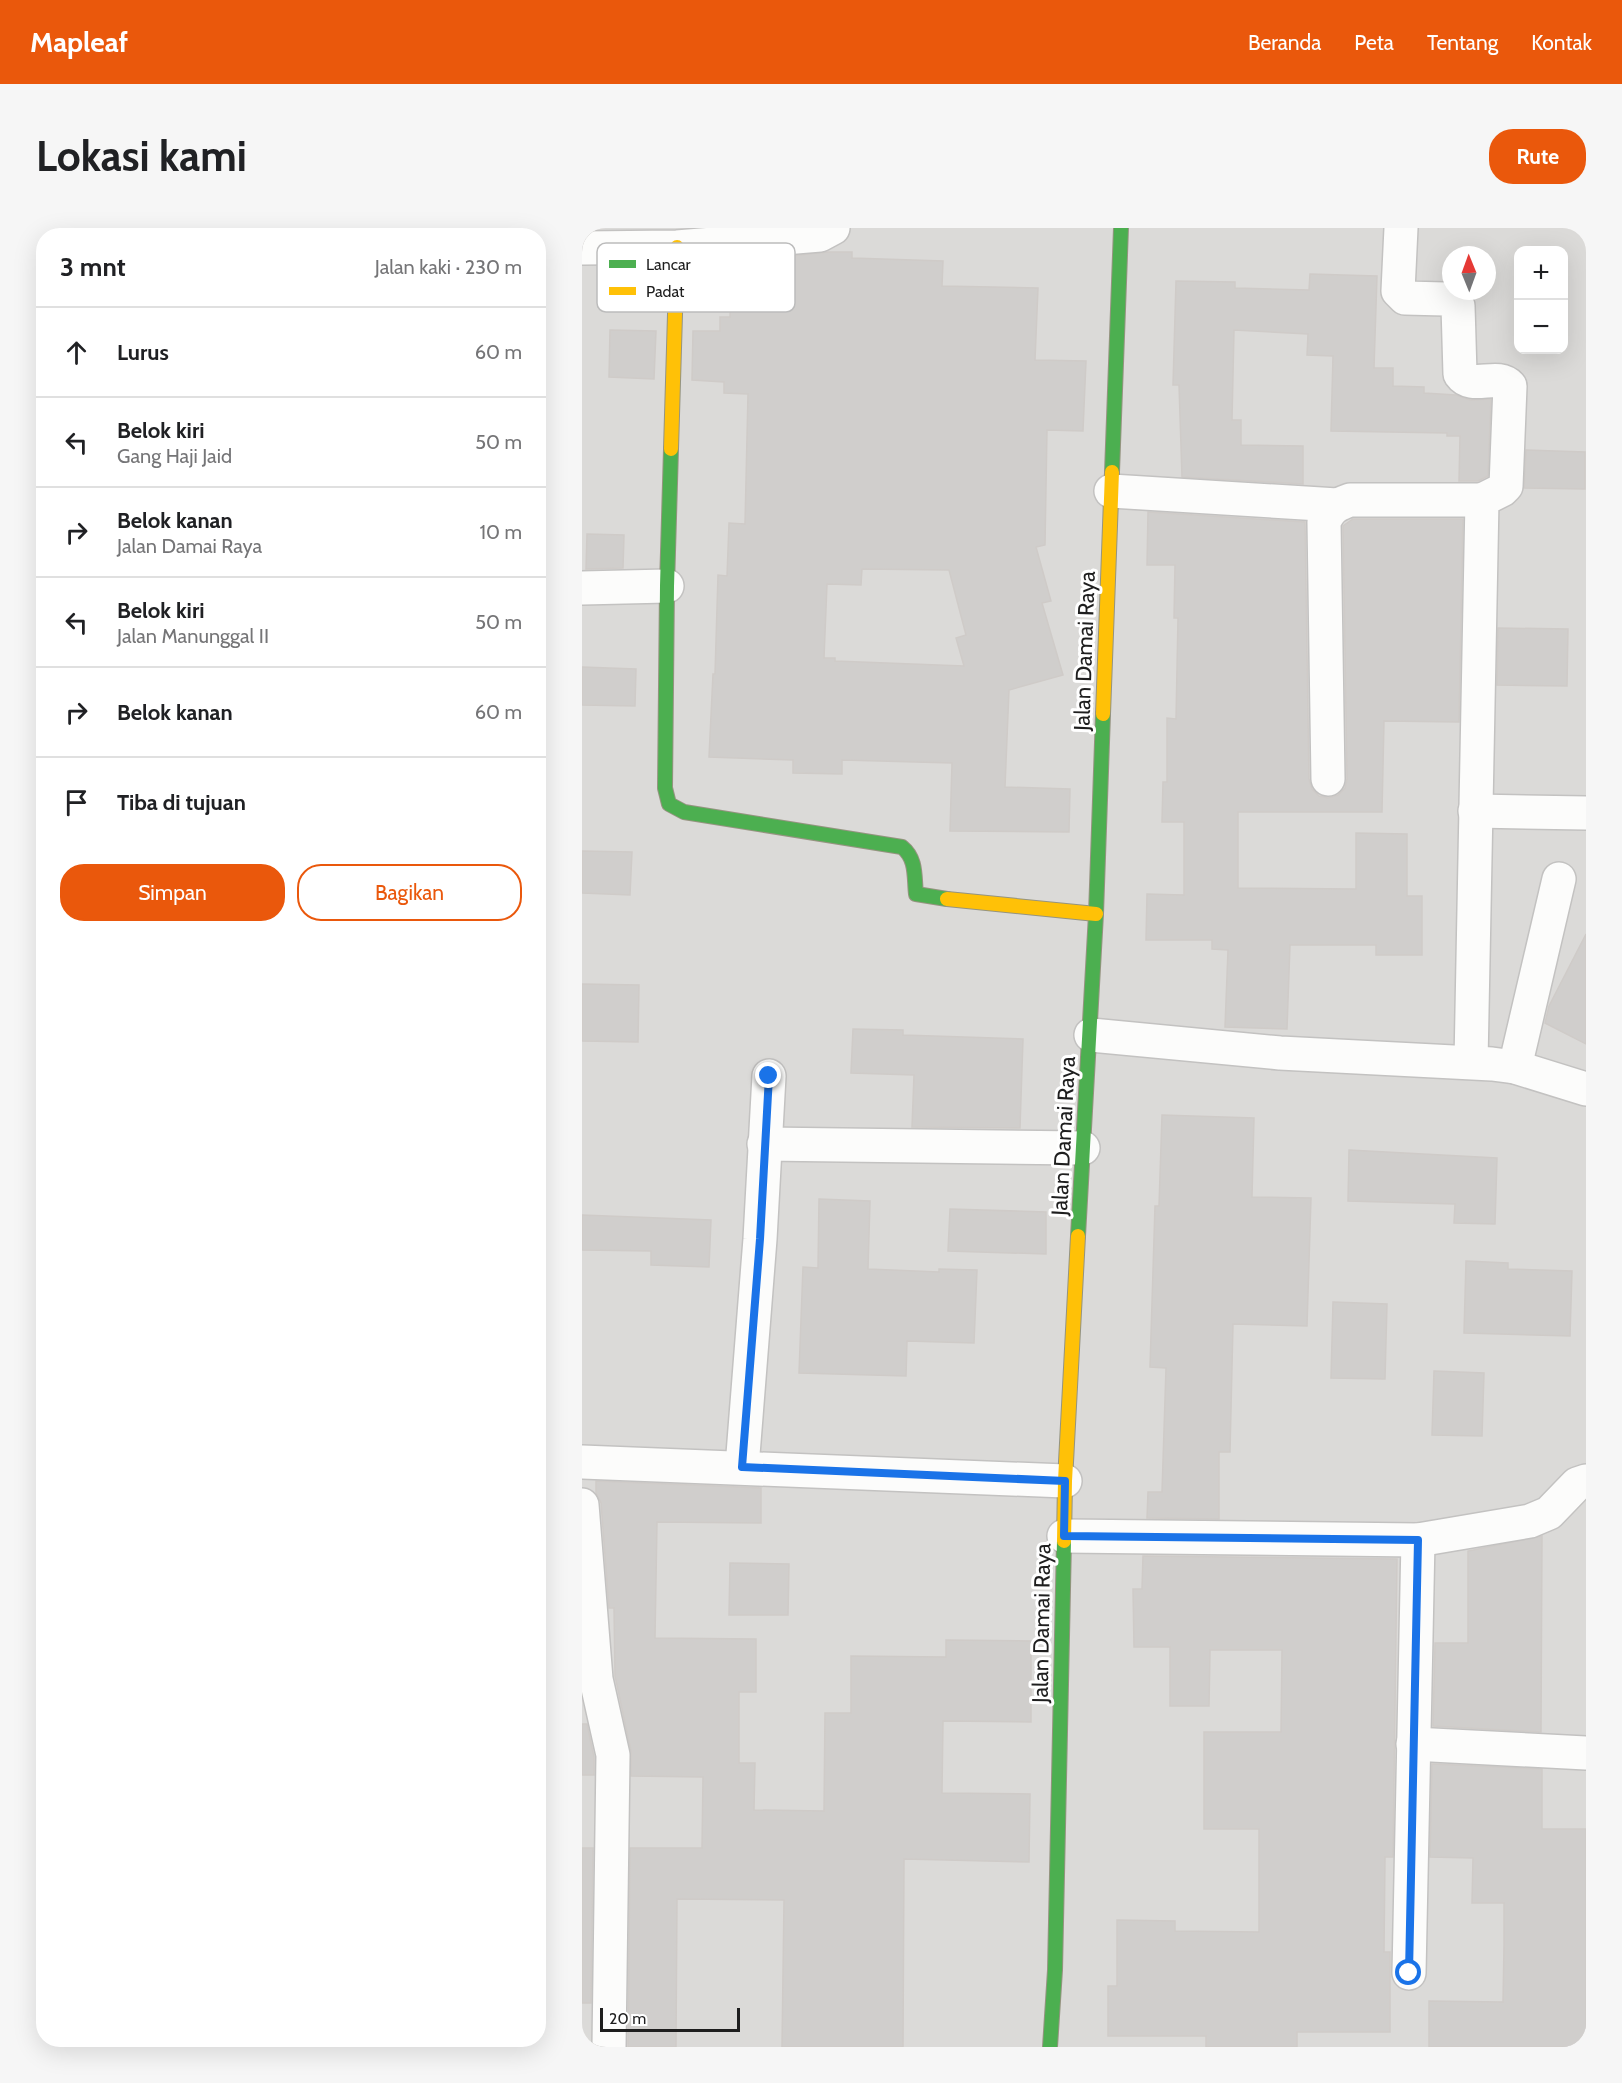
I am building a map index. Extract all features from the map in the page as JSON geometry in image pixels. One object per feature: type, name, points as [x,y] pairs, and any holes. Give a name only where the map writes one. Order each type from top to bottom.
[{"type":"street","points":[[725,243],[820,235],[833,228]]},
{"type":"street","name":"Jalan Damai Raya","points":[[1050,2047],[1055,1970],[1065,1481],[1091,1035],[1121,228]]},
{"type":"street","points":[[1328,779],[1324,522],[1329,510],[1350,500],[1482,500],[1506,486],[1510,386],[1503,380],[1473,382],[1463,379],[1460,374],[1456,302],[1445,299],[1405,298],[1398,291],[1401,228]]},
{"type":"street","points":[[582,248],[597,248]]},
{"type":"street","points":[[675,312],[667,586],[665,788],[668,804],[672,809],[684,812],[902,847],[910,851],[914,859],[915,889],[916,894],[920,896],[1096,914]]},
{"type":"street","points":[[1111,491],[1337,505]]},
{"type":"street","points":[[1471,1062],[1482,500]]},
{"type":"street","points":[[582,588],[667,586]]},
{"type":"street","points":[[1475,811],[1586,813]]},
{"type":"street","points":[[1515,1067],[1559,879]]},
{"type":"street","points":[[1091,1035],[1280,1053],[1471,1062],[1515,1067],[1586,1089]]},
{"type":"street","points":[[742,1467],[760,1239],[769,1076]]},
{"type":"street","points":[[764,1144],[1083,1148]]},
{"type":"street","points":[[582,1462],[1065,1481]]},
{"type":"street","points":[[1064,1536],[1418,1540],[1530,1521],[1549,1513],[1577,1484],[1586,1481]]},
{"type":"street","points":[[582,1505],[596,1679],[613,1755],[609,2047]]},
{"type":"street","points":[[1409,1973],[1418,1540]]},
{"type":"street","points":[[1413,1744],[1586,1753]]},
{"type":"shaded area","points":[[582,228],[1586,228],[1586,2047],[582,2047]]},
{"type":"building","points":[[828,252],[852,252],[852,258],[943,261],[942,286],[1038,288],[1035,360],[1086,361],[1083,431],[1047,430],[1045,545],[1036,547],[1051,601],[1042,603],[1063,675],[1009,690],[1005,787],[1070,789],[1069,832],[950,831],[952,763],[842,760],[842,774],[793,773],[793,760],[709,757],[713,674],[715,674],[718,575],[727,576],[729,523],[745,524],[748,394],[724,393],[724,382],[692,380],[693,331],[720,331],[720,317],[730,317],[730,312],[795,312],[795,255]],"holes":[[[862,569],[949,570],[966,635],[956,638],[964,666],[835,661],[835,658],[824,658],[827,584],[861,585]]]},
{"type":"building","points":[[1310,274],[1377,276],[1374,368],[1393,368],[1393,386],[1424,387],[1424,393],[1456,395],[1470,400],[1491,399],[1488,476],[1478,481],[1459,481],[1460,436],[1447,436],[1447,433],[1331,431],[1333,356],[1307,355],[1308,334],[1234,330],[1232,420],[1241,420],[1241,445],[1303,446],[1303,484],[1182,477],[1179,385],[1173,385],[1176,281],[1235,282],[1235,288],[1309,290]]},
{"type":"building","points":[[610,330],[656,331],[654,379],[609,377]]},
{"type":"building","points":[[1526,450],[1585,452],[1585,489],[1524,488]]},
{"type":"building","points":[[1148,512],[1305,522],[1309,779],[1312,789],[1319,796],[1328,798],[1338,795],[1345,788],[1347,779],[1343,526],[1353,519],[1463,519],[1459,722],[1384,721],[1382,812],[1238,812],[1238,888],[1356,889],[1356,833],[1407,834],[1407,896],[1422,896],[1422,955],[1376,955],[1376,945],[1290,945],[1287,1029],[1225,1027],[1228,950],[1212,949],[1212,940],[1146,940],[1147,894],[1184,895],[1184,822],[1162,822],[1163,782],[1167,782],[1167,718],[1176,719],[1178,618],[1174,618],[1175,565],[1147,565]]},
{"type":"building","points":[[587,534],[624,535],[623,568],[586,569]]},
{"type":"building","points":[[1498,628],[1568,629],[1567,686],[1497,685]]},
{"type":"building","points":[[582,667],[636,669],[635,706],[582,705]]},
{"type":"building","points":[[582,851],[632,852],[630,895],[582,893]]},
{"type":"building","points":[[1586,934],[1586,1044],[1545,1023],[1549,1006]]},
{"type":"building","points":[[582,984],[639,985],[638,1042],[582,1041]]},
{"type":"building","points":[[853,1029],[903,1030],[903,1035],[1023,1039],[1020,1128],[912,1127],[914,1075],[851,1073]]},
{"type":"building","points":[[1162,1115],[1254,1118],[1252,1197],[1311,1198],[1307,1326],[1233,1324],[1230,1452],[1219,1452],[1219,1519],[1147,1518],[1148,1492],[1162,1492],[1166,1368],[1150,1367],[1155,1206],[1159,1206]]},
{"type":"building","points":[[1349,1150],[1497,1158],[1495,1224],[1454,1223],[1455,1204],[1348,1201]]},
{"type":"building","points":[[819,1199],[870,1201],[868,1269],[939,1272],[939,1269],[977,1270],[974,1343],[907,1341],[906,1376],[799,1373],[803,1267],[818,1268]]},
{"type":"building","points":[[950,1209],[1046,1212],[1046,1254],[948,1251]]},
{"type":"building","points":[[582,1215],[711,1220],[709,1267],[651,1265],[651,1251],[582,1250]]},
{"type":"building","points":[[1466,1261],[1508,1263],[1508,1269],[1572,1271],[1570,1336],[1464,1333]]},
{"type":"building","points":[[1333,1302],[1387,1304],[1385,1379],[1331,1378]]},
{"type":"building","points":[[1434,1371],[1484,1373],[1482,1436],[1432,1435]]},
{"type":"building","points":[[596,1481],[761,1488],[761,1523],[657,1522],[655,1638],[756,1639],[756,1692],[739,1692],[739,1763],[755,1763],[754,1810],[824,1811],[825,1713],[851,1713],[851,1656],[946,1657],[946,1640],[1031,1641],[1031,1722],[943,1721],[942,1793],[1030,1794],[1029,1862],[904,1859],[903,2047],[782,2047],[784,1900],[677,1899],[676,2047],[628,2047],[630,1848],[702,1848],[703,1777],[631,1776],[631,1751],[615,1676],[614,1608],[609,1608],[601,1503],[596,1493]]},
{"type":"building","points":[[1542,1536],[1541,1732],[1433,1726],[1435,1643],[1468,1643],[1468,1551]]},
{"type":"building","points":[[1143,1556],[1397,1559],[1393,1857],[1385,1857],[1384,1952],[1390,1952],[1390,2032],[1297,2032],[1297,2047],[1206,2047],[1206,2036],[1108,2036],[1108,1986],[1117,1986],[1117,1920],[1175,1921],[1175,1931],[1259,1932],[1259,1829],[1204,1829],[1204,1732],[1281,1732],[1282,1650],[1210,1650],[1209,1706],[1170,1706],[1170,1647],[1134,1647],[1133,1589],[1142,1589]]},
{"type":"building","points":[[730,1563],[789,1564],[788,1615],[729,1615]]},
{"type":"building","points":[[582,1724],[587,1724],[594,1757],[594,1775],[582,1775]]},
{"type":"building","points":[[1432,1764],[1542,1769],[1542,1829],[1586,1829],[1586,2047],[1429,2047],[1429,2001],[1503,2002],[1504,1946],[1504,1903],[1472,1903],[1473,1858],[1430,1857]]},
{"type":"building","points":[[582,1848],[593,1848],[591,2003],[582,2003]]},
{"type":"traffic: fast","points":[[1112,472],[1121,228]]},
{"type":"traffic: fast","points":[[671,449],[665,788],[669,804],[684,812],[902,847],[912,863],[916,894],[947,899]]},
{"type":"traffic: fast","points":[[1078,1236],[1096,914],[1103,714]]},
{"type":"traffic: fast","points":[[1050,2047],[1055,1970],[1064,1541]]},
{"type":"traffic: slow","points":[[671,449],[675,312]]},
{"type":"traffic: slow","points":[[1103,714],[1112,472]]},
{"type":"traffic: slow","points":[[947,899],[1096,914]]},
{"type":"traffic: slow","points":[[1064,1541],[1078,1236]]},
{"type":"route","points":[[769,1076],[760,1239],[742,1467],[1065,1481],[1064,1536],[1418,1540],[1409,1973]]}]
